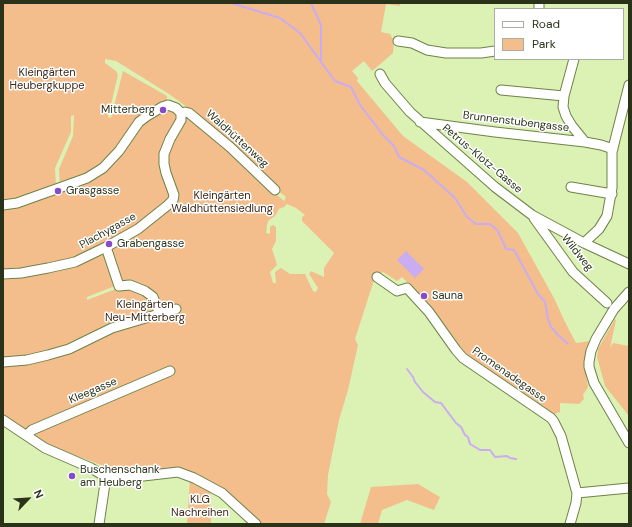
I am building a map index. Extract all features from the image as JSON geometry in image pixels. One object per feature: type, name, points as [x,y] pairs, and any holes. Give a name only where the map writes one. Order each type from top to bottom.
[{"type":"street","points":[[398,41],[412,43],[427,50],[446,53],[494,51]]},
{"type":"street","points":[[574,60],[564,96],[563,107],[566,116],[585,142]]},
{"type":"street","name":"Petrus-Klotz-Gasse","points":[[380,74],[385,83],[420,122],[465,159],[495,187],[532,215],[584,243],[629,264]]},
{"type":"street","points":[[584,243],[597,232],[604,222],[610,206],[612,194],[612,149],[629,85]]},
{"type":"street","points":[[501,90],[564,96]]},
{"type":"street","name":"Waldhüttenweg","points":[[3,206],[17,203],[87,178],[103,168],[119,151],[146,116],[162,107],[168,106],[176,108],[180,113],[189,113],[230,147],[275,190]]},
{"type":"street","name":"Plachygasse","points":[[3,274],[21,273],[75,262],[138,229],[173,200],[174,195],[164,164],[164,154],[180,120],[180,113]]},
{"type":"street","name":"Brunnenstubengasse","points":[[420,122],[585,142],[612,149]]},
{"type":"street","points":[[571,187],[612,194]]},
{"type":"street","name":"Wildweg","points":[[532,215],[573,272],[607,303]]},
{"type":"street","points":[[106,247],[119,286],[130,286],[146,291],[153,297],[160,314]]},
{"type":"street","name":"Promenadegasse","points":[[377,278],[397,291],[407,288],[429,312],[463,358],[551,418],[560,432],[577,492],[576,503],[570,524]]},
{"type":"street","points":[[629,292],[614,309],[596,338],[589,362],[590,372],[594,383],[629,443]]},
{"type":"street","points":[[3,362],[27,360],[69,349],[107,330],[176,309]]},
{"type":"street","name":"Kleegasse","points":[[27,435],[32,430],[170,372]]},
{"type":"street","points":[[3,420],[45,448],[91,468],[106,477],[126,478],[178,472],[194,478],[222,493],[256,524]]},
{"type":"street","points":[[100,524],[106,477]]},
{"type":"street","points":[[577,492],[629,488]]},
{"type":"green space","points":[[3,3],[400,3],[400,6],[386,4],[381,32],[390,34],[394,41],[393,53],[372,71],[364,61],[352,71],[358,78],[357,81],[403,136],[467,182],[518,233],[555,300],[576,343],[591,341],[584,360],[588,387],[583,395],[584,399],[579,404],[560,403],[560,412],[554,414],[465,353],[444,324],[402,277],[397,281],[383,272],[375,277],[355,339],[358,345],[348,390],[339,420],[328,475],[327,494],[331,502],[324,524],[260,524],[241,505],[213,482],[195,475],[177,471],[124,474],[51,447],[3,417]],"holes":[[[105,59],[116,61],[169,94],[191,110],[232,145],[277,190],[286,197],[284,201],[249,170],[217,138],[186,114],[168,152],[167,163],[177,194],[175,199],[154,220],[131,237],[109,249],[123,287],[87,300],[87,297],[115,286],[117,283],[105,252],[88,258],[87,254],[130,231],[153,215],[170,199],[170,194],[164,182],[160,156],[164,139],[178,117],[175,110],[167,108],[167,96],[123,71],[111,118],[108,117],[118,75],[116,71],[105,63]],[[74,115],[73,136],[59,169],[60,186],[76,181],[95,172],[105,164],[129,133],[133,136],[114,162],[100,174],[58,191],[56,187],[55,168],[71,132],[71,116]],[[287,204],[296,208],[305,215],[302,217],[302,221],[334,253],[324,268],[324,277],[311,271],[309,274],[318,288],[316,292],[313,291],[305,274],[290,274],[281,268],[275,272],[276,283],[273,283],[270,272],[277,265],[272,249],[276,241],[276,227],[273,225],[270,227],[270,234],[266,233],[267,225],[268,221],[275,216],[279,209]]]},
{"type":"green space","points":[[615,319],[610,348],[613,343],[629,346],[629,416],[605,386],[597,357],[598,349]]},
{"type":"green space","name":"KLG Nachreihen","points":[[190,479],[210,488],[211,524],[187,524]]},
{"type":"green space","points":[[418,484],[440,497],[434,510],[407,500],[382,510],[378,524],[360,524],[371,487]]},
{"type":"shaded area","points":[[406,251],[424,269],[415,278],[397,260]]},
{"type":"waterway","points":[[231,3],[280,18],[300,33],[335,81],[351,87],[360,105],[383,135],[394,146],[399,157],[424,170],[455,198],[467,217],[476,224],[490,224],[498,231],[506,249],[514,250],[538,294],[545,302],[551,327],[568,344]]},
{"type":"waterway","points":[[311,3],[321,25],[321,61]]},
{"type":"waterway","points":[[407,369],[423,392],[435,402],[441,403],[456,423],[461,427],[465,435],[468,437],[470,444],[480,450],[490,450],[495,457],[507,456],[516,459]]},
{"type":"place","name":"Mitterberg","points":[[163,110]]},
{"type":"place","name":"Grasgasse","points":[[58,191]]},
{"type":"place","name":"Grabengasse","points":[[109,244]]},
{"type":"place","name":"Sauna","points":[[424,296]]},
{"type":"place","name":"Buschenschank am Heuberg","points":[[72,476]]},
{"type":"park label","name":"Kleingärten Heubergkuppe","points":[[47,79]]},
{"type":"park label","name":"Kleingärten Waldhüttensiedlung","points":[[222,202]]},
{"type":"park label","name":"Kleingärten Neu-Mitterberg","points":[[145,311]]}]
